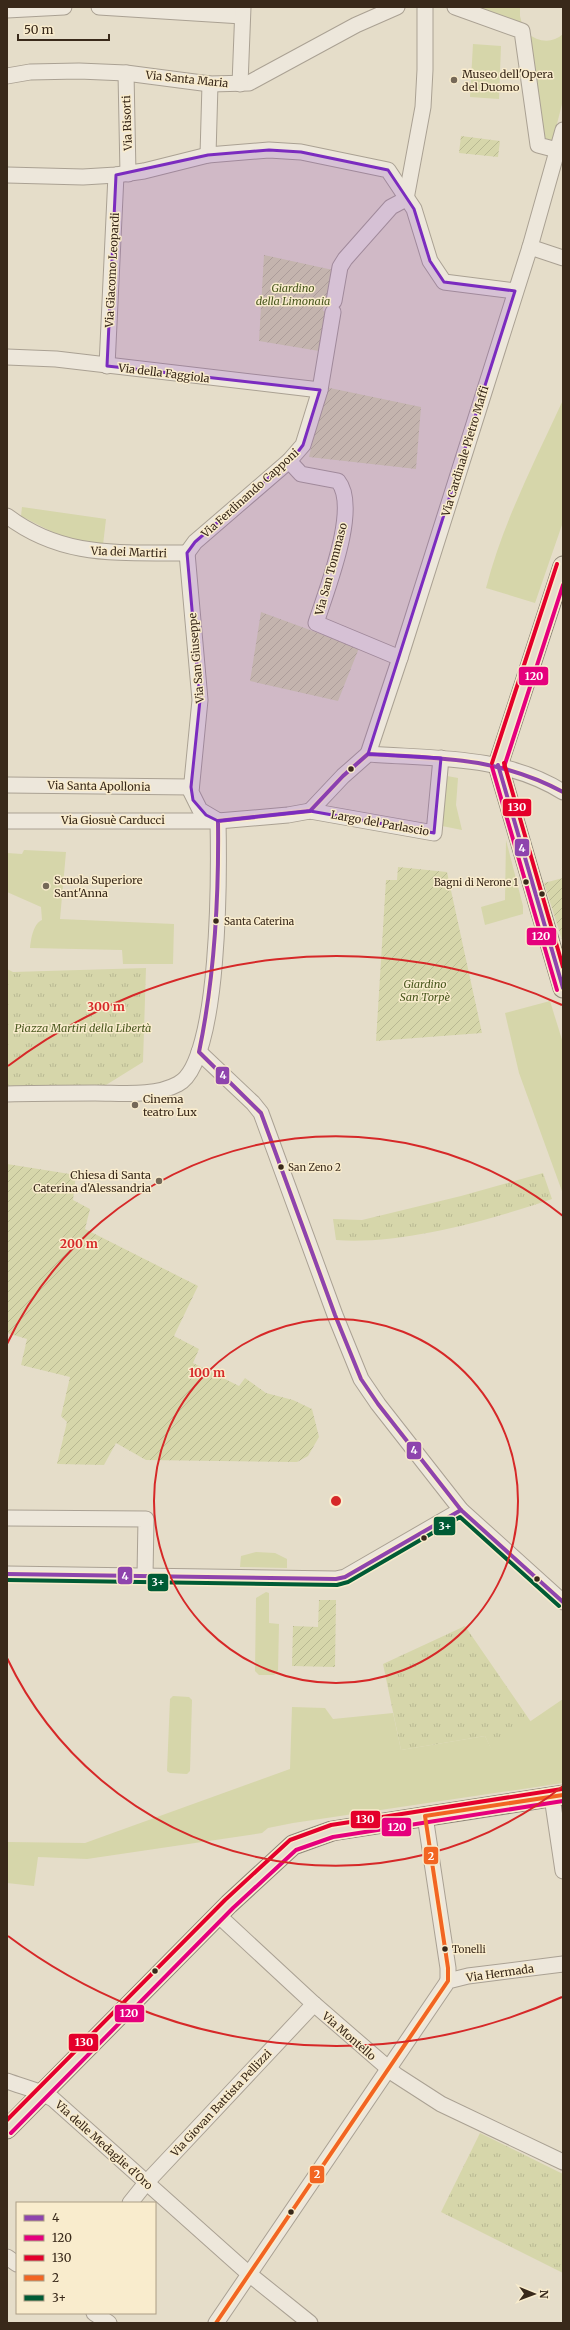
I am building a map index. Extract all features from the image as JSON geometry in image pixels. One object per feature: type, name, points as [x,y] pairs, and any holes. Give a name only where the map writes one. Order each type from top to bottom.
[{"type":"main road","points":[[563,566],[498,765],[563,988]]},
{"type":"main road","points":[[7,2129],[218,1915],[284,1851],[302,1840],[332,1831],[558,1796]]},
{"type":"street","points":[[7,10],[64,7]]},
{"type":"street","points":[[99,7],[243,11],[240,84]]},
{"type":"street","name":"Via Santa Maria","points":[[7,76],[30,72],[64,71],[126,73],[210,84],[249,83],[322,43],[397,7]]},
{"type":"street","points":[[406,199],[423,107],[425,7]]},
{"type":"street","points":[[455,7],[522,31],[538,145],[558,148]]},
{"type":"street","name":"Via Risorti","points":[[122,174],[126,73]]},
{"type":"street","points":[[208,155],[210,84]]},
{"type":"street","name":"Via Cardinale Pietro Maffi","points":[[368,754],[400,658],[530,247],[563,130]]},
{"type":"street","points":[[7,175],[84,177],[122,174],[208,155],[269,150],[301,152],[388,170],[414,209],[426,250],[439,278],[444,282],[515,291]]},
{"type":"street","name":"Via Giacomo Leopardi","points":[[107,366],[122,174]]},
{"type":"street","name":"Via Ferdinando Capponi","points":[[187,554],[195,542],[289,461],[303,445],[320,390],[340,267],[386,211],[394,204],[406,199]]},
{"type":"street","points":[[530,247],[563,258]]},
{"type":"street","name":"Via della Faggiola","points":[[7,358],[56,359],[320,390]]},
{"type":"street","name":"Via San Tommaso","points":[[289,461],[301,474],[338,481],[346,498],[344,527],[338,552],[316,623],[400,658]]},
{"type":"street","name":"Via dei Martiri","points":[[7,516],[20,526],[51,541],[77,549],[103,553],[187,554]]},
{"type":"street","name":"Via San Giuseppe","points":[[187,554],[200,700],[191,787]]},
{"type":"street","points":[[368,754],[440,758],[498,765],[543,781],[563,792]]},
{"type":"street","name":"Largo del Parlascio","points":[[310,811],[343,776],[368,754]]},
{"type":"street","name":"Largo del Parlascio","points":[[310,811],[434,833],[440,758]]},
{"type":"street","name":"Via Santa Apollonia","points":[[7,785],[191,787]]},
{"type":"street","points":[[7,1094],[156,1091],[180,1084],[193,1069],[199,1052],[210,1000],[217,944],[218,821],[200,810],[193,800],[191,787]]},
{"type":"street","name":"Via Giosuè Carducci","points":[[7,821],[218,821],[288,815],[310,811]]},
{"type":"street","points":[[199,1052],[253,1103],[261,1113],[335,1315],[361,1379],[382,1410],[461,1510],[563,1602]]},
{"type":"street","points":[[7,1574],[341,1578],[461,1510]]},
{"type":"street","points":[[7,1518],[146,1519],[145,1576]]},
{"type":"street","points":[[558,1796],[563,1871]]},
{"type":"street","points":[[216,2323],[448,1982],[448,1968],[425,1816]]},
{"type":"street","name":"Via Montello","points":[[218,1915],[314,2004],[389,2070],[441,2104],[563,2162]]},
{"type":"street","name":"Via Hermada","points":[[448,1982],[468,1976],[563,1964]]},
{"type":"street","name":"Via Giovan Battista Pellizzi","points":[[131,2202],[146,2183],[314,2004]]},
{"type":"street","points":[[7,2081],[27,2089],[42,2092]]},
{"type":"street","name":"Via delle Medaglie d'Oro","points":[[42,2092],[53,2099],[249,2274],[310,2323]]},
{"type":"street","points":[[7,2258],[16,2263]]},
{"type":"street","points":[[96,2314],[109,2323]]},
{"type":"highlighted area","points":[[269,150],[301,152],[388,170],[414,209],[430,261],[444,282],[515,291],[368,754],[441,758],[434,833],[310,811],[218,821],[206,815],[193,800],[191,787],[200,700],[187,553],[195,542],[297,453],[303,445],[320,390],[107,366],[116,175],[208,155]]},
{"type":"green space","points":[[463,7],[520,7],[520,16],[523,28]]},
{"type":"green space","points":[[527,33],[545,41],[554,39],[563,34],[563,100],[552,144],[542,142]]},
{"type":"green space","points":[[473,44],[501,46],[499,99],[470,97]]},
{"type":"green space","points":[[461,136],[500,141],[498,157],[459,153]]},
{"type":"green space","name":"Giardino della Limonaia","points":[[264,255],[333,270],[329,299],[325,299],[323,311],[327,312],[319,351],[259,341]]},
{"type":"green space","points":[[325,387],[421,407],[416,469],[309,457]]},
{"type":"green space","points":[[563,400],[563,522],[535,603],[486,588],[501,539],[510,516]]},
{"type":"green space","points":[[22,507],[106,519],[103,545],[66,539],[21,516]]},
{"type":"green space","points":[[261,612],[359,648],[338,701],[250,681]]},
{"type":"green space","points":[[447,776],[458,778],[456,805],[462,830],[442,826]]},
{"type":"green space","points":[[506,840],[523,906],[523,914],[485,925],[481,907],[505,900]]},
{"type":"green space","points":[[24,850],[66,852],[60,919],[174,924],[173,964],[123,964],[122,950],[30,948],[36,925],[42,920],[41,907],[7,892],[7,853],[22,854]]},
{"type":"green space","name":"Giardino San Torpè","points":[[398,867],[447,872],[482,1033],[376,1041],[386,880],[397,880]]},
{"type":"green space","points":[[563,878],[563,943],[544,883]]},
{"type":"green space","name":"Piazza Martiri della Libertà","points":[[146,968],[143,1062],[106,1085],[7,1086],[7,969],[13,972]]},
{"type":"green space","points":[[550,1001],[563,1043],[563,1194],[519,1073],[505,1013]]},
{"type":"green space","points":[[7,1164],[76,1175],[73,1200],[90,1209],[85,1229],[198,1286],[174,1336],[199,1349],[193,1363],[239,1386],[245,1378],[266,1393],[293,1400],[312,1409],[319,1437],[308,1456],[297,1462],[146,1460],[116,1443],[104,1465],[57,1464],[67,1422],[61,1416],[70,1377],[21,1365],[27,1339],[7,1333]]},
{"type":"green space","points":[[543,1173],[552,1199],[528,1207],[474,1223],[417,1235],[361,1241],[336,1240],[333,1219],[362,1220],[461,1196]]},
{"type":"green space","points":[[256,1552],[275,1553],[287,1559],[287,1568],[240,1567],[241,1556]]},
{"type":"green space","points":[[266,1592],[269,1593],[269,1623],[279,1624],[278,1671],[274,1675],[259,1675],[255,1671],[256,1598]]},
{"type":"green space","points":[[319,1600],[336,1600],[335,1667],[292,1666],[293,1626],[318,1627]]},
{"type":"green space","points":[[465,1626],[531,1722],[491,1749],[485,1736],[401,1750],[383,1664]]},
{"type":"green space","points":[[173,1696],[189,1697],[192,1700],[190,1771],[187,1774],[170,1773],[167,1771],[170,1699]]},
{"type":"green space","points":[[563,1699],[563,1783],[293,1823],[268,1828],[262,1833],[87,1859],[38,1857],[34,1886],[7,1883],[7,1842],[85,1843],[290,1769],[292,1707],[325,1708],[333,1719],[393,1713],[401,1750],[485,1736],[491,1748]]},
{"type":"green space","points":[[480,2133],[563,2174],[563,2273],[441,2212]]},
{"type":"transit line","name":"130","points":[[492,763],[557,564]]},
{"type":"transit line","name":"120","points":[[504,767],[563,585]]},
{"type":"transit line","name":"4","points":[[563,792],[539,780],[515,772],[468,761],[368,754],[343,776],[310,811],[218,821],[218,879],[215,937],[209,994],[199,1052],[261,1113],[335,1315],[361,1379],[378,1404],[461,1510],[563,1602]]},
{"type":"transit line","name":"130","points":[[504,763],[563,967]]},
{"type":"transit line","name":"4","points":[[498,765],[563,988]]},
{"type":"transit line","name":"120","points":[[492,767],[557,990]]},
{"type":"transit line","name":"4","points":[[7,1574],[336,1579],[345,1577],[461,1510]]},
{"type":"transit line","name":"3+","points":[[7,1580],[337,1585],[348,1582],[460,1517],[559,1606]]},
{"type":"transit line","name":"130","points":[[7,2120],[225,1900],[290,1840],[331,1825],[562,1789]]},
{"type":"transit line","name":"2","points":[[216,2323],[448,1981],[448,1968],[425,1816],[563,1795]]},
{"type":"transit line","name":"120","points":[[11,2133],[233,1908],[296,1850],[333,1837],[563,1801]]},
{"type":"place","name":"Museo dell'Opera del Duomo","points":[[454,80]]},
{"type":"place","name":"Bagni di Nerone 1","points":[[526,882]]},
{"type":"place","name":"Scuola Superiore Sant'Anna","points":[[46,886]]},
{"type":"place","name":"Santa Caterina","points":[[216,921]]},
{"type":"place","name":"Cinema teatro Lux","points":[[135,1105]]},
{"type":"place","name":"San Zeno 2","points":[[281,1167]]},
{"type":"place","name":"Chiesa di Santa Caterina d'Alessandria","points":[[159,1181]]},
{"type":"place","name":"Tonelli","points":[[445,1949]]}]
